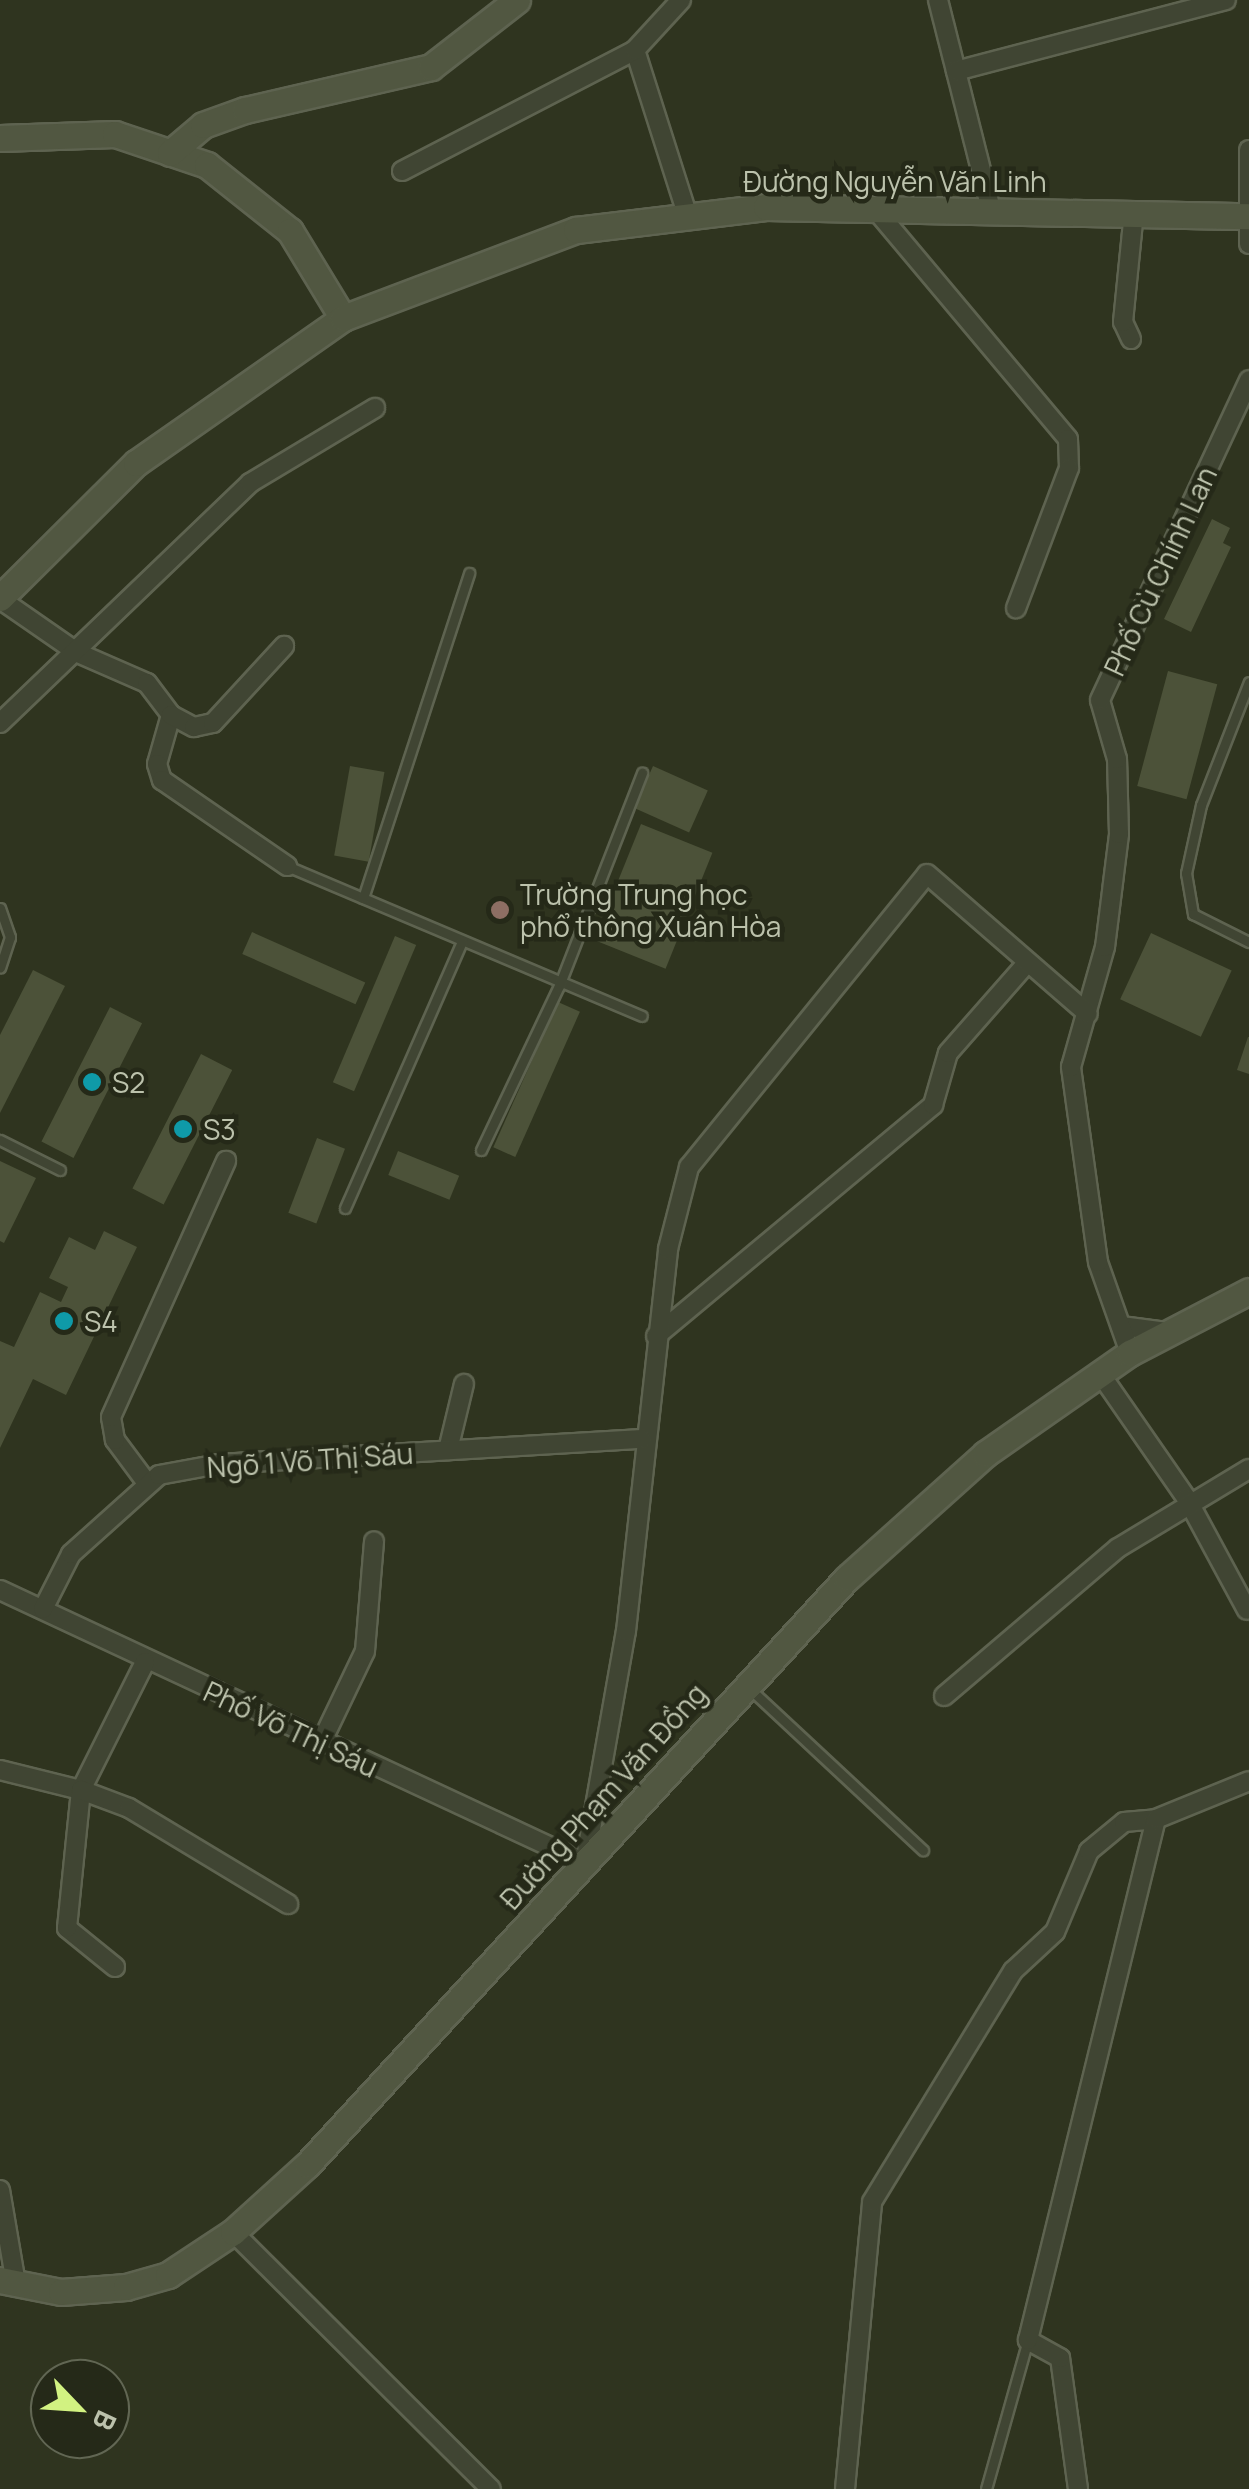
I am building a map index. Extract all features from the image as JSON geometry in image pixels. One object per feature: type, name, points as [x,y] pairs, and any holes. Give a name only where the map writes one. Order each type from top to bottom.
[{"type":"street","points":[[170,153],[203,125],[246,110],[431,67],[516,0]]},
{"type":"street","points":[[402,170],[635,50],[682,0]]},
{"type":"street","points":[[938,0],[991,210]]},
{"type":"street","points":[[956,72],[1226,0]]},
{"type":"street","points":[[635,50],[688,216]]},
{"type":"street","points":[[0,138],[115,134],[170,153],[240,186],[290,231],[343,318]]},
{"type":"street","points":[[1249,150],[1249,244]]},
{"type":"street","points":[[875,209],[1068,439],[1069,468],[1016,608]]},
{"type":"street","name":"Đường Nguyễn Văn Linh","points":[[0,598],[136,463],[343,318],[576,230],[688,216],[875,209],[1246,216]]},
{"type":"street","points":[[1131,339],[1123,322],[1134,212]]},
{"type":"street","name":"Phố Cù Chính Lan","points":[[1130,1353],[1080,1166],[1071,1068],[1088,1014],[1119,834],[1117,759],[1100,700],[1249,380]]},
{"type":"street","points":[[0,723],[78,652],[250,482],[376,408]]},
{"type":"street","points":[[0,598],[78,652],[128,670],[171,715],[194,727],[213,723],[284,646]]},
{"type":"street","points":[[171,715],[157,764],[162,780],[287,866]]},
{"type":"street","points":[[585,1863],[626,1631],[641,1439],[656,1336],[689,1167],[927,874],[1088,1014]]},
{"type":"street","points":[[656,1336],[933,1105],[948,1053],[1027,963]]},
{"type":"street","points":[[147,1484],[116,1440],[111,1416],[226,1162]]},
{"type":"street","name":"Đường Phạm Văn Đồng","points":[[8,2282],[126,2287],[168,2275],[233,2232],[585,1863],[743,1682],[985,1454],[1130,1353],[1249,1291]]},
{"type":"street","points":[[1120,1326],[1167,1332]]},
{"type":"street","points":[[1100,1372],[1187,1498],[1247,1610]]},
{"type":"street","points":[[448,1450],[464,1384]]},
{"type":"street","name":"Ngõ 1 Võ Thị Sáu","points":[[43,1609],[72,1554],[147,1484],[218,1464],[641,1439]]},
{"type":"street","points":[[944,1696],[1187,1498],[1249,1468]]},
{"type":"street","points":[[321,1742],[365,1651],[374,1541]]},
{"type":"street","name":"Phố Võ Thị Sáu","points":[[2,1598],[43,1609],[145,1662],[585,1863]]},
{"type":"street","points":[[115,1967],[67,1928],[81,1790],[145,1662]]},
{"type":"street","points":[[0,1770],[81,1790],[140,1814],[288,1904]]},
{"type":"street","points":[[845,2489],[872,2202],[1014,1971],[1055,1932],[1090,1850],[1124,1822],[1156,1820],[1249,1781]]},
{"type":"street","points":[[1078,2489],[1060,2358],[1028,2340],[1156,1820]]},
{"type":"street","points":[[0,2190],[8,2282]]},
{"type":"street","points":[[233,2232],[491,2489]]},
{"type":"lane","points":[[362,898],[469,572]]},
{"type":"lane","points":[[1249,682],[1201,805],[1186,873],[1193,914],[1249,942]]},
{"type":"lane","points":[[481,1150],[559,986],[642,772]]},
{"type":"lane","points":[[287,866],[559,986],[642,1016]]},
{"type":"lane","points":[[0,908],[10,937],[0,967]]},
{"type":"lane","points":[[345,1208],[462,942]]},
{"type":"lane","points":[[0,1140],[60,1170]]},
{"type":"lane","points":[[743,1682],[923,1850]]},
{"type":"lane","points":[[986,2489],[1028,2340]]},
{"type":"building","points":[[1212,519],[1230,528],[1223,543],[1231,547],[1191,632],[1164,619]]},
{"type":"building","points":[[1168,671],[1217,684],[1186,799],[1137,786]]},
{"type":"building","points":[[350,766],[384,772],[369,862],[334,856]]},
{"type":"building","points":[[653,766],[708,790],[689,832],[634,808]]},
{"type":"building","points":[[641,824],[712,853],[666,969],[594,940]]},
{"type":"building","points":[[252,932],[365,982],[356,1004],[242,954]]},
{"type":"building","points":[[1151,933],[1232,971],[1201,1037],[1120,999]]},
{"type":"building","points":[[395,936],[416,945],[354,1091],[333,1082]]},
{"type":"building","points":[[33,970],[65,986],[0,1113],[0,1035]]},
{"type":"building","points":[[558,1002],[580,1012],[515,1157],[493,1147]]},
{"type":"building","name":"S2","points":[[110,1007],[142,1023],[74,1158],[41,1142]]},
{"type":"building","points":[[1249,1037],[1249,1074],[1237,1070]]},
{"type":"building","name":"S3","points":[[201,1054],[232,1070],[164,1204],[132,1189]]},
{"type":"building","points":[[317,1138],[345,1149],[316,1223],[288,1213]]},
{"type":"building","points":[[398,1151],[459,1176],[449,1200],[388,1175]]},
{"type":"building","points":[[0,1161],[36,1178],[4,1243],[0,1241]]},
{"type":"building","name":"S4","points":[[104,1231],[137,1247],[66,1395],[33,1379],[0,1448],[0,1341],[14,1347],[40,1292],[61,1302],[68,1287],[49,1278],[69,1237],[95,1250]]},
{"type":"place","name":"Trường Trung học phổ thông Xuân Hòa","points":[[500,910]]},
{"type":"place","name":"S2","points":[[92,1082]]},
{"type":"place","name":"S3","points":[[183,1129]]},
{"type":"place","name":"S4","points":[[64,1321]]}]
